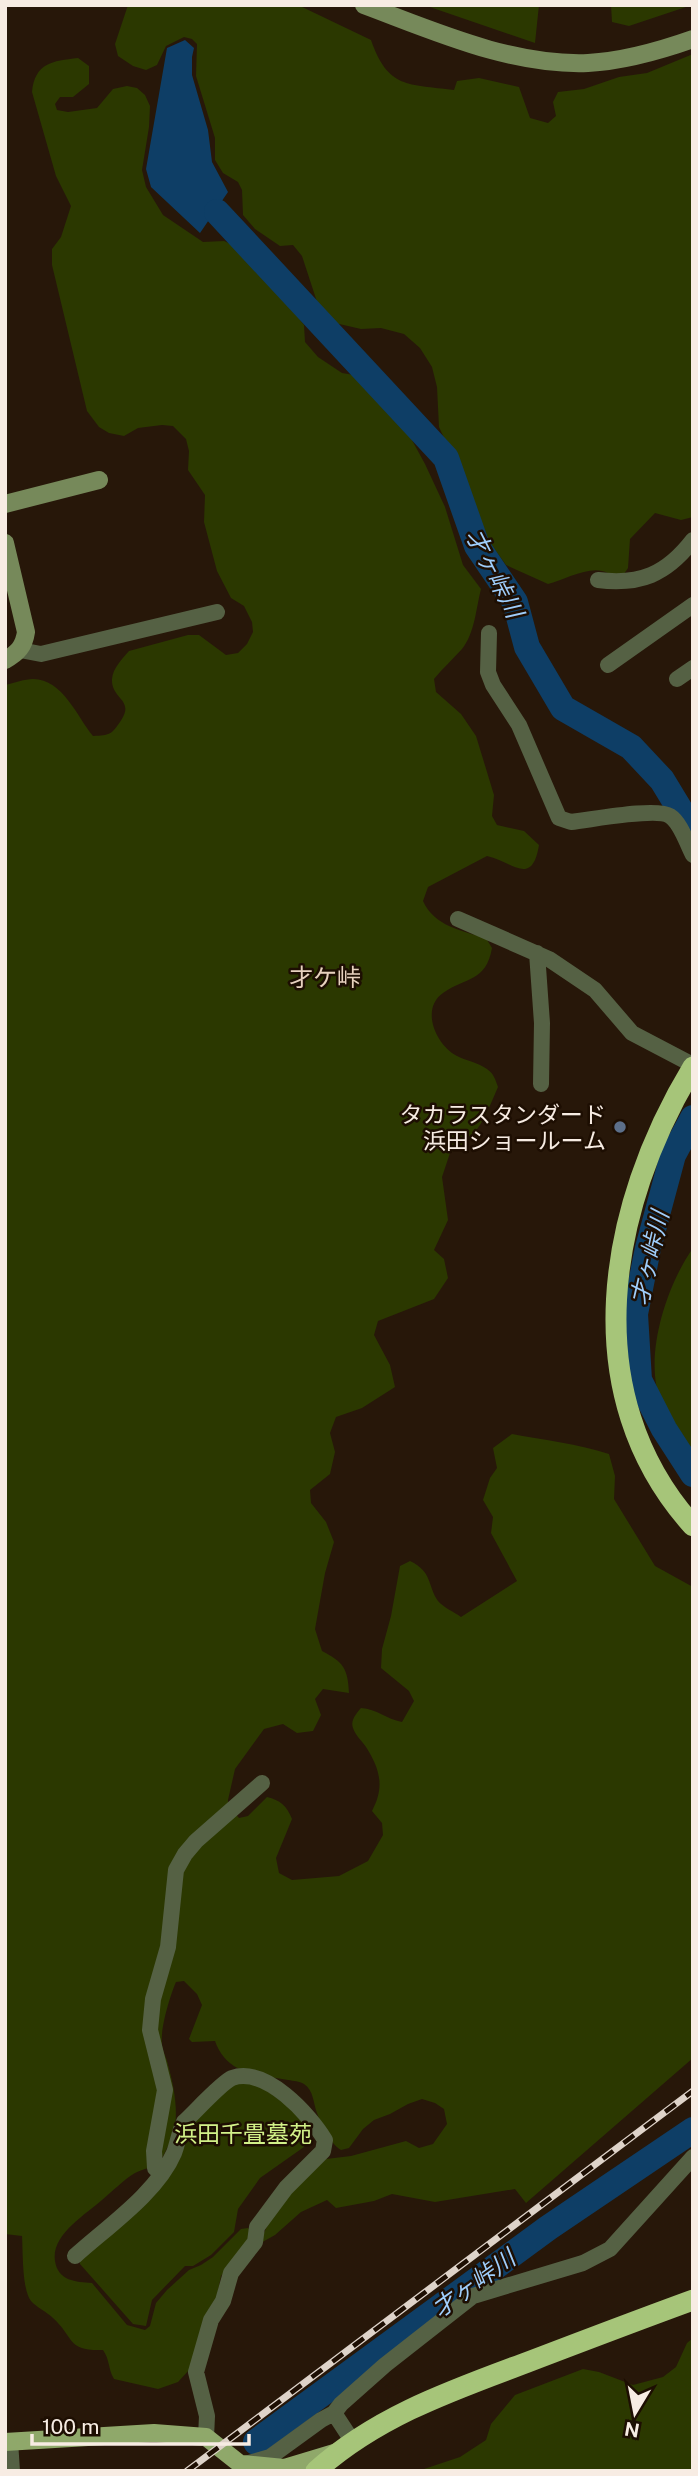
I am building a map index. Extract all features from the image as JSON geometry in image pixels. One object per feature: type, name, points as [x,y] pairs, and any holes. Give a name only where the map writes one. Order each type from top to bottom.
[{"type":"highway","points":[[693,1066],[667,1114],[633,1200],[622,1250],[615,1311],[618,1364],[634,1427],[664,1489],[693,1526]]},
{"type":"highway","points":[[316,2471],[381,2423],[435,2397],[693,2300]]},
{"type":"main road","points":[[8,2442],[155,2433],[206,2437],[245,2468],[284,2468],[345,2447]]},
{"type":"street","points":[[364,5],[493,50],[552,61],[587,63],[622,59],[667,48],[693,38]]},
{"type":"street","points":[[5,504],[99,480]]},
{"type":"street","points":[[5,543],[26,624],[25,642],[13,655]]},
{"type":"street","points":[[598,580],[623,583],[644,579],[691,548]]},
{"type":"street","points":[[608,665],[693,605]]},
{"type":"street","points":[[13,655],[41,654],[217,612]]},
{"type":"street","points":[[489,633],[488,672],[493,685],[519,725],[559,818],[571,822],[646,813],[669,815],[676,821],[693,855]]},
{"type":"street","points":[[677,679],[693,668]]},
{"type":"street","points":[[458,919],[549,958],[596,990],[632,1033],[693,1066]]},
{"type":"street","points":[[537,953],[542,1023],[541,1084]]},
{"type":"street","points":[[161,2173],[155,2168],[154,2151],[164,2090],[150,2030],[153,1999],[168,1947],[176,1870],[184,1854],[262,1783]]},
{"type":"street","points":[[75,2256],[148,2191],[174,2153],[184,2122],[230,2078],[243,2077],[263,2081],[276,2088],[314,2122],[325,2140],[323,2151],[286,2188],[257,2227],[255,2242],[231,2273],[223,2301],[211,2320],[196,2372],[207,2416],[206,2437]]},
{"type":"street","points":[[245,2468],[270,2458],[334,2413],[384,2365],[473,2296],[583,2263],[610,2249],[693,2157]]},
{"type":"street","points":[[334,2413],[345,2447]]},
{"type":"street","points":[[8,2442],[12,2471]]},
{"type":"green space","points":[[128,5],[298,5],[371,40],[385,68],[402,81],[424,87],[454,90],[457,81],[479,78],[519,87],[530,118],[548,123],[556,116],[553,102],[558,92],[584,89],[619,77],[647,73],[693,54],[693,517],[681,520],[655,513],[630,539],[628,568],[622,577],[596,570],[548,584],[506,565],[475,529],[457,455],[446,442],[439,427],[437,387],[432,367],[420,348],[404,334],[381,328],[361,329],[335,323],[321,314],[302,256],[293,245],[280,246],[255,229],[243,215],[242,190],[238,182],[223,173],[215,160],[215,138],[196,76],[197,44],[184,37],[166,46],[157,65],[146,70],[133,66],[118,56],[115,44]]},
{"type":"green space","points":[[424,5],[539,5],[535,43]]},
{"type":"green space","points":[[611,5],[692,5],[629,26],[612,22]]},
{"type":"green space","points":[[78,58],[89,66],[89,84],[73,97],[60,97],[55,104],[57,110],[68,112],[97,108],[113,89],[127,86],[137,88],[145,95],[150,106],[142,170],[146,187],[163,215],[203,242],[224,241],[246,251],[304,325],[305,342],[318,357],[342,373],[360,376],[383,399],[407,431],[445,507],[463,565],[481,589],[470,636],[462,649],[434,679],[436,692],[461,714],[476,736],[494,795],[492,816],[497,825],[524,831],[539,845],[536,858],[526,869],[487,856],[428,887],[423,901],[441,922],[486,938],[492,948],[480,973],[451,988],[436,1000],[432,1017],[437,1035],[449,1051],[487,1069],[498,1087],[475,1133],[450,1153],[442,1177],[448,1220],[434,1250],[444,1259],[448,1278],[434,1299],[378,1321],[374,1335],[390,1365],[395,1387],[362,1408],[336,1417],[330,1433],[335,1452],[330,1474],[310,1490],[311,1503],[326,1522],[334,1542],[325,1573],[315,1629],[322,1651],[335,1659],[346,1672],[349,1693],[323,1689],[315,1699],[321,1715],[313,1731],[297,1733],[283,1724],[264,1729],[235,1769],[228,1806],[239,1818],[248,1816],[267,1797],[285,1807],[292,1819],[276,1858],[279,1873],[292,1880],[339,1876],[368,1861],[383,1835],[382,1823],[372,1811],[380,1786],[375,1763],[355,1733],[352,1722],[361,1708],[402,1722],[414,1701],[409,1691],[381,1668],[382,1649],[400,1566],[410,1561],[423,1570],[438,1601],[461,1617],[517,1581],[491,1533],[493,1517],[483,1500],[490,1478],[497,1468],[493,1448],[512,1434],[609,1454],[615,1476],[614,1499],[655,1566],[693,1587],[693,2058],[526,2203],[515,2189],[435,2202],[392,2194],[374,2201],[336,2208],[327,2200],[301,2212],[275,2235],[236,2257],[221,2276],[216,2301],[190,2369],[178,2382],[158,2389],[114,2379],[103,2350],[77,2346],[53,2318],[31,2301],[24,2280],[22,2236],[5,2234],[5,685],[30,679],[53,685],[68,700],[93,736],[107,735],[114,730],[124,714],[124,704],[115,691],[112,679],[116,667],[129,651],[188,635],[199,635],[226,655],[238,653],[253,632],[252,622],[244,606],[231,598],[217,571],[204,522],[205,495],[188,470],[189,451],[186,439],[173,426],[162,425],[138,428],[124,436],[109,433],[99,427],[87,411],[52,265],[52,249],[61,237],[71,206],[56,176],[32,92],[37,75],[46,65]],"holes":[[[184,1981],[197,1994],[202,2005],[189,2039],[192,2042],[215,2041],[227,2061],[244,2071],[304,2084],[311,2094],[324,2128],[341,2150],[349,2148],[363,2129],[374,2120],[422,2099],[444,2109],[447,2124],[433,2144],[419,2148],[406,2141],[351,2156],[326,2159],[294,2188],[264,2233],[253,2234],[248,2228],[241,2229],[213,2257],[189,2270],[167,2290],[156,2303],[150,2326],[145,2330],[127,2325],[92,2283],[74,2281],[60,2273],[55,2252],[64,2234],[79,2219],[126,2179],[160,2161],[172,2139],[176,2118],[173,2085],[162,2047],[164,2021],[176,1982]]]},
{"type":"green space","points":[[693,1248],[693,1456],[662,1404],[656,1386],[655,1366],[656,1345],[666,1302]]},
{"type":"green space","name":"浜田千畳墓苑","points":[[228,2084],[258,2084],[293,2110],[307,2126],[309,2134],[304,2147],[260,2178],[238,2209],[234,2232],[211,2255],[193,2266],[185,2266],[152,2300],[146,2326],[133,2324],[80,2264],[80,2260],[148,2193],[183,2128]]},
{"type":"green space","points":[[693,2338],[693,2471],[418,2471],[460,2457],[486,2440],[491,2424],[515,2395],[583,2369],[633,2385],[663,2377],[676,2367],[687,2343]]},
{"type":"water","points":[[185,40],[194,48],[192,75],[208,130],[212,162],[228,192],[200,233],[151,187],[146,169],[167,48]]},
{"type":"waterway","name":"才ヶ峠川","points":[[217,212],[446,458],[477,546],[515,602],[527,647],[563,708],[631,747],[662,780],[693,831]]},
{"type":"waterway","name":"才ヶ峠川","points":[[693,1118],[673,1155],[648,1248],[635,1314],[639,1380],[664,1429],[693,1474]]},
{"type":"waterway","name":"才ヶ峠川","points":[[256,2442],[548,2228],[693,2130]]},
{"type":"railway","points":[[187,2471],[693,2091]]},
{"type":"place","name":"タカラスタンダード 浜田ショールーム","points":[[620,1127]]},
{"type":"district","name":"才ケ峠","points":[[325,977]]}]
